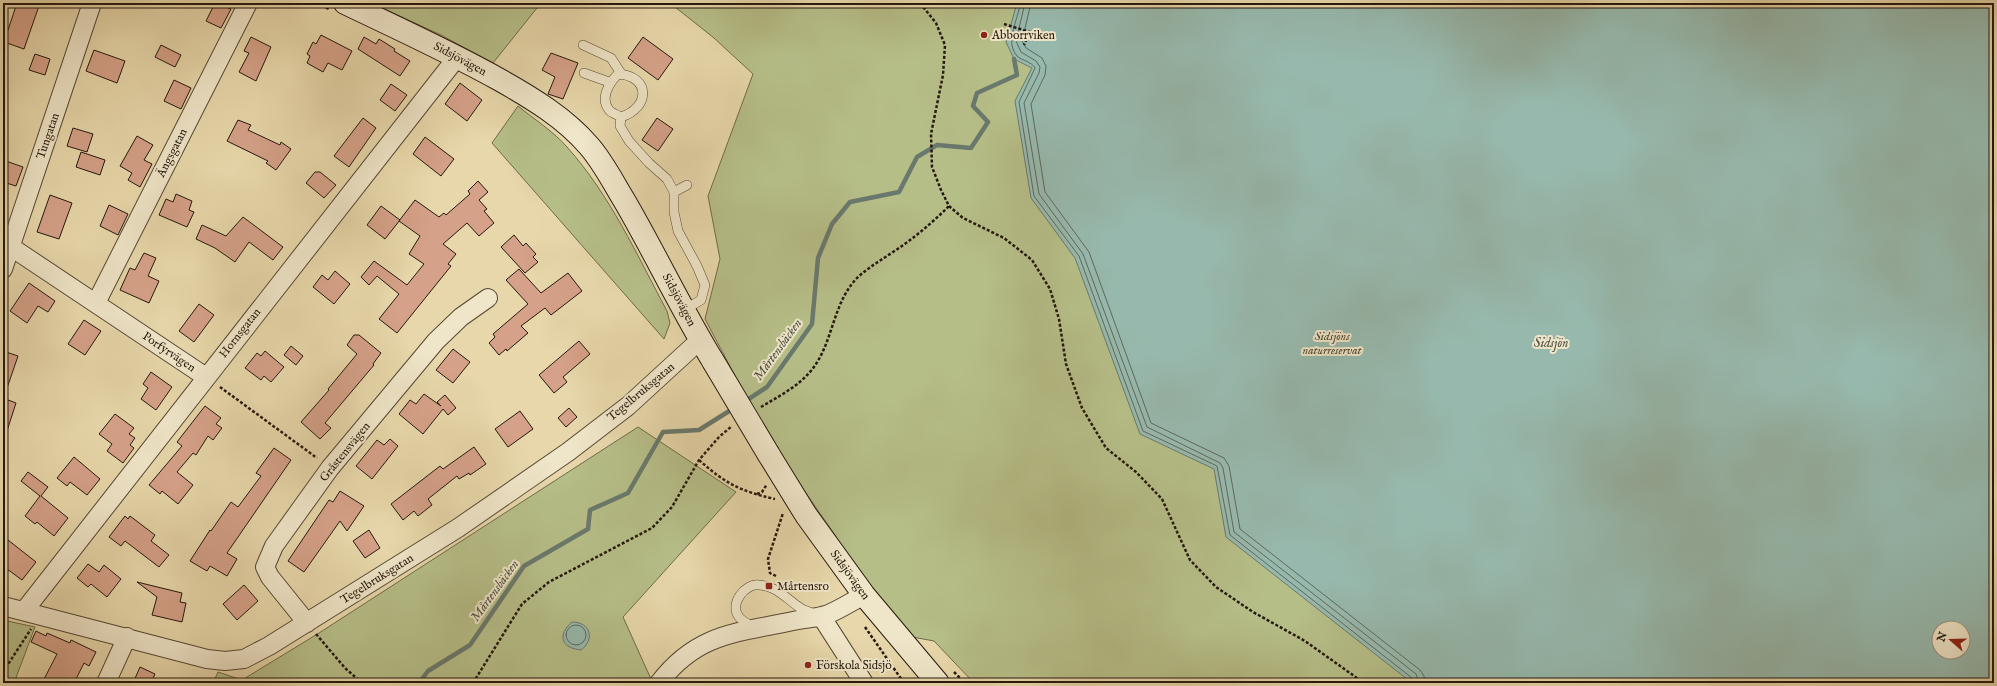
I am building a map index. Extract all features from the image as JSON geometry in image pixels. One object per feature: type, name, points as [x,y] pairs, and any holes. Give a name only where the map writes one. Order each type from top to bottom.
[{"type":"main road","name":"Sidsjövägen","points":[[338,6],[458,56],[533,99],[570,127],[590,147],[642,231],[700,340],[806,515],[864,595],[938,683]]},
{"type":"street","name":"Tungatan","points":[[3,269],[7,245],[92,3]]},
{"type":"street","name":"Ängsgatan","points":[[96,304],[248,3]]},
{"type":"street","name":"Hornsgatan","points":[[32,613],[206,377],[458,56]]},
{"type":"street","name":"Porfyrvägen","points":[[7,245],[206,377]]},
{"type":"street","name":"Gråstensvägen","points":[[307,623],[270,577],[265,568],[274,546],[330,468],[436,341],[461,317],[488,298]]},
{"type":"street","name":"Tegelbruksgatan","points":[[3,606],[207,659],[225,661],[244,659],[307,623],[458,528],[568,452],[628,406],[700,340]]},
{"type":"street","points":[[659,683],[676,664],[695,648],[717,637],[732,632],[821,616],[864,595]]},
{"type":"street","points":[[821,616],[864,683]]},
{"type":"street","points":[[106,683],[127,637]]},
{"type":"lane","points":[[583,46],[611,58],[622,74]]},
{"type":"lane","points":[[584,73],[610,82]]},
{"type":"lane","points":[[618,74],[622,74],[628,75],[637,80],[643,88],[643,97],[639,106],[630,114],[621,117],[610,111],[606,102],[606,93],[610,82],[618,74]]},
{"type":"lane","points":[[621,117],[620,126],[629,141],[649,163],[667,179],[674,192],[674,212],[678,231],[697,266],[705,285],[701,300],[684,310]]},
{"type":"lane","points":[[674,192],[687,185]]},
{"type":"lane","points":[[757,628],[743,621],[738,616],[736,609],[737,601],[749,587],[757,584],[769,586],[792,600],[802,609],[821,616]]},
{"type":"path","points":[[317,3],[338,6]]},
{"type":"path","points":[[914,3],[924,8],[936,23],[945,45],[943,75],[932,134],[932,167],[949,206],[963,218],[1004,238],[1032,260],[1050,289],[1059,319],[1066,364],[1082,408],[1106,448],[1136,472],[1162,499],[1190,560],[1216,587],[1253,612],[1305,641],[1364,683]]},
{"type":"path","points":[[1004,24],[1030,32],[1024,45]]},
{"type":"path","points":[[755,411],[798,384],[816,364],[842,298],[855,280],[871,265],[893,252],[935,220],[949,206]]},
{"type":"path","name":"Porfyrvägen","points":[[206,377],[330,468]]},
{"type":"path","points":[[472,683],[522,604],[548,582],[652,528],[672,507],[699,460],[719,437],[738,422]]},
{"type":"path","points":[[699,460],[720,479],[740,490],[776,500]]},
{"type":"path","points":[[756,494],[765,489],[767,478]]},
{"type":"path","points":[[783,507],[783,513],[768,559],[770,572],[788,583],[792,600]]},
{"type":"path","points":[[3,672],[32,613]]},
{"type":"path","points":[[307,623],[345,668],[362,683]]},
{"type":"green space","points":[[371,3],[541,3],[493,63],[441,35]]},
{"type":"green space","name":"Sidsjön","points":[[670,3],[1994,3],[1994,683],[974,683],[934,641],[891,633],[835,535],[769,440],[705,319],[720,259],[708,196],[753,74],[714,38]]},
{"type":"green space","points":[[518,106],[562,141],[597,185],[610,205],[634,247],[667,311],[670,323],[664,339],[492,143]]},
{"type":"green space","points":[[638,427],[736,492],[623,617],[651,679],[649,683],[213,683],[218,672],[242,680],[319,633]]},
{"type":"green space","points":[[3,620],[35,627],[14,683],[3,683]]},
{"type":"water","name":"Sidsjön","points":[[1017,3],[1994,3],[1994,683],[1412,683],[1226,537],[1214,469],[1140,434],[1075,258],[1031,198],[1015,101],[1032,68],[1014,59],[1006,42]]},
{"type":"water","points":[[572,622],[583,625],[589,632],[588,641],[581,650],[569,647],[563,640],[564,632]]},
{"type":"building","points":[[17,3],[40,3],[24,49],[4,42]]},
{"type":"building","points":[[215,3],[231,9],[221,28],[206,21]]},
{"type":"building","points":[[321,35],[352,51],[342,70],[328,63],[323,72],[307,63],[310,56],[307,54],[313,42],[316,44]]},
{"type":"building","points":[[251,37],[271,47],[256,81],[239,72],[249,53],[244,51]]},
{"type":"building","points":[[364,37],[376,44],[379,39],[410,61],[400,76],[358,49]]},
{"type":"building","points":[[643,37],[673,59],[658,80],[628,58]]},
{"type":"building","points":[[161,45],[181,55],[175,67],[155,57]]},
{"type":"building","points":[[94,50],[125,61],[117,83],[86,71]]},
{"type":"building","points":[[551,53],[578,63],[563,99],[548,94],[555,77],[542,70]]},
{"type":"building","points":[[35,54],[50,59],[45,75],[29,70]]},
{"type":"building","points":[[174,80],[191,88],[181,109],[164,101]]},
{"type":"building","points":[[460,83],[482,100],[467,121],[445,104]]},
{"type":"building","points":[[391,84],[407,95],[395,111],[380,100]]},
{"type":"building","points":[[363,118],[376,128],[349,167],[334,156]]},
{"type":"building","points":[[657,118],[673,129],[658,151],[642,140]]},
{"type":"building","points":[[238,120],[251,125],[248,130],[280,145],[281,142],[291,149],[276,170],[266,163],[268,161],[227,141]]},
{"type":"building","points":[[73,128],[93,134],[87,152],[67,146]]},
{"type":"building","points":[[137,136],[153,145],[144,160],[152,164],[140,187],[128,180],[132,173],[120,166]]},
{"type":"building","points":[[425,137],[454,159],[441,176],[413,154]]},
{"type":"building","points":[[81,152],[105,160],[100,175],[76,167]]},
{"type":"building","points":[[3,160],[23,167],[16,186],[3,182]]},
{"type":"building","points":[[315,172],[320,172],[336,185],[324,198],[306,183]]},
{"type":"building","points":[[478,181],[488,192],[479,200],[487,209],[484,211],[494,223],[479,236],[467,223],[443,244],[456,254],[448,264],[451,266],[397,333],[379,319],[399,294],[377,276],[369,285],[361,277],[374,261],[407,285],[424,264],[409,254],[420,236],[399,221],[415,200],[439,217],[444,213],[446,215],[470,194],[468,191]]},
{"type":"building","points":[[176,194],[192,201],[189,210],[194,212],[187,227],[159,215],[166,199],[173,202]]},
{"type":"building","points":[[50,195],[72,203],[59,239],[37,232]]},
{"type":"building","points":[[109,205],[128,214],[118,235],[100,226]]},
{"type":"building","points":[[381,206],[400,220],[385,239],[367,225]]},
{"type":"building","points":[[243,217],[283,247],[273,260],[249,242],[235,262],[215,248],[196,239],[202,225],[226,236]]},
{"type":"building","points":[[514,235],[523,246],[526,243],[536,254],[533,257],[538,262],[525,273],[501,247]]},
{"type":"building","points":[[144,253],[156,258],[148,276],[159,281],[149,303],[120,290],[130,268],[135,270]]},
{"type":"building","points":[[519,269],[541,293],[568,273],[582,291],[551,315],[545,308],[521,326],[528,333],[507,351],[506,349],[499,355],[489,343],[495,337],[493,334],[528,304],[506,280]]},
{"type":"building","points":[[335,271],[350,284],[334,304],[313,287],[322,275],[328,280]]},
{"type":"building","points":[[29,283],[55,301],[48,312],[38,306],[27,323],[10,311]]},
{"type":"building","points":[[199,304],[214,315],[194,342],[179,331]]},
{"type":"building","points":[[84,320],[101,331],[85,355],[68,344]]},
{"type":"building","points":[[354,335],[359,335],[381,353],[373,364],[374,365],[325,423],[331,428],[320,439],[301,422],[329,390],[328,389],[357,354],[347,345]]},
{"type":"building","points":[[579,341],[590,354],[563,377],[567,382],[554,393],[539,375]]},
{"type":"building","points":[[291,346],[303,356],[296,365],[284,355]]},
{"type":"building","points":[[453,349],[470,362],[453,383],[436,370]]},
{"type":"building","points":[[3,351],[18,356],[5,394],[3,394]]},
{"type":"building","points":[[265,351],[284,367],[271,382],[264,376],[261,380],[245,368],[257,353],[261,356]]},
{"type":"building","points":[[151,372],[172,387],[156,410],[141,399],[148,388],[143,384]]},
{"type":"building","points":[[424,394],[441,406],[437,402],[445,395],[456,408],[448,415],[443,409],[423,434],[399,414],[410,400],[416,404]]},
{"type":"building","points":[[3,398],[16,403],[5,437],[3,436]]},
{"type":"building","points":[[205,406],[221,418],[216,424],[222,428],[213,440],[208,436],[196,455],[193,453],[177,472],[193,485],[178,504],[162,491],[160,494],[149,485],[182,446],[177,442]]},
{"type":"building","points":[[569,408],[577,417],[566,427],[558,418]]},
{"type":"building","points":[[520,411],[533,429],[508,447],[495,429]]},
{"type":"building","points":[[115,414],[134,428],[129,434],[135,438],[130,445],[134,448],[123,463],[107,451],[112,444],[99,434]]},
{"type":"building","points":[[390,439],[398,446],[372,479],[356,466],[377,440],[384,445]]},
{"type":"building","points":[[474,447],[486,464],[470,475],[469,473],[459,479],[457,476],[428,499],[432,505],[418,516],[414,511],[403,520],[391,504],[440,466],[443,469]]},
{"type":"building","points":[[274,448],[291,460],[227,553],[237,559],[227,576],[210,566],[207,571],[190,561],[210,530],[211,531],[231,502],[238,507],[261,476],[256,473]]},
{"type":"building","points":[[74,457],[100,479],[87,495],[70,482],[67,486],[57,478]]},
{"type":"building","points":[[28,472],[48,487],[41,496],[68,518],[54,536],[37,522],[35,524],[25,516],[40,496],[21,481]]},
{"type":"building","points":[[340,491],[364,506],[347,531],[340,521],[304,572],[288,561],[329,500],[333,502]]},
{"type":"building","points":[[125,516],[128,519],[130,516],[155,535],[151,541],[169,555],[159,567],[125,541],[121,546],[109,537]]},
{"type":"building","points":[[369,530],[380,548],[365,558],[353,541]]},
{"type":"building","points":[[8,540],[36,562],[22,580],[3,566],[3,546]]},
{"type":"building","points":[[88,564],[99,572],[104,565],[121,579],[107,597],[91,584],[88,587],[77,578]]},
{"type":"building","points":[[137,582],[182,593],[180,602],[186,603],[182,622],[152,615],[157,597]]},
{"type":"building","points":[[244,585],[258,601],[237,620],[223,604]]},
{"type":"building","points":[[36,631],[46,636],[47,633],[70,643],[71,640],[96,652],[89,666],[84,663],[74,683],[42,683],[57,654],[31,642]]},
{"type":"building","points":[[140,667],[155,674],[151,683],[133,683]]},
{"type":"waterway","name":"Mårtensbäcken","points":[[744,402],[767,387],[812,324],[818,258],[832,224],[850,202],[899,192],[917,157],[937,145],[971,148],[988,122],[973,106],[977,93],[1017,75],[1014,59]]},
{"type":"waterway","name":"Mårtensbäcken","points":[[419,683],[428,671],[470,645],[524,566],[588,529],[590,510],[628,493],[663,432],[699,430],[734,408]]},
{"type":"place","name":"Abborrviken","points":[[984,35]]},
{"type":"place","name":"Mårtensro","points":[[769,586]]},
{"type":"place","name":"Förskola Sidsjö","points":[[808,665]]},
{"type":"park label","name":"Sidsjöns naturreservat","points":[[1332,343]]}]
